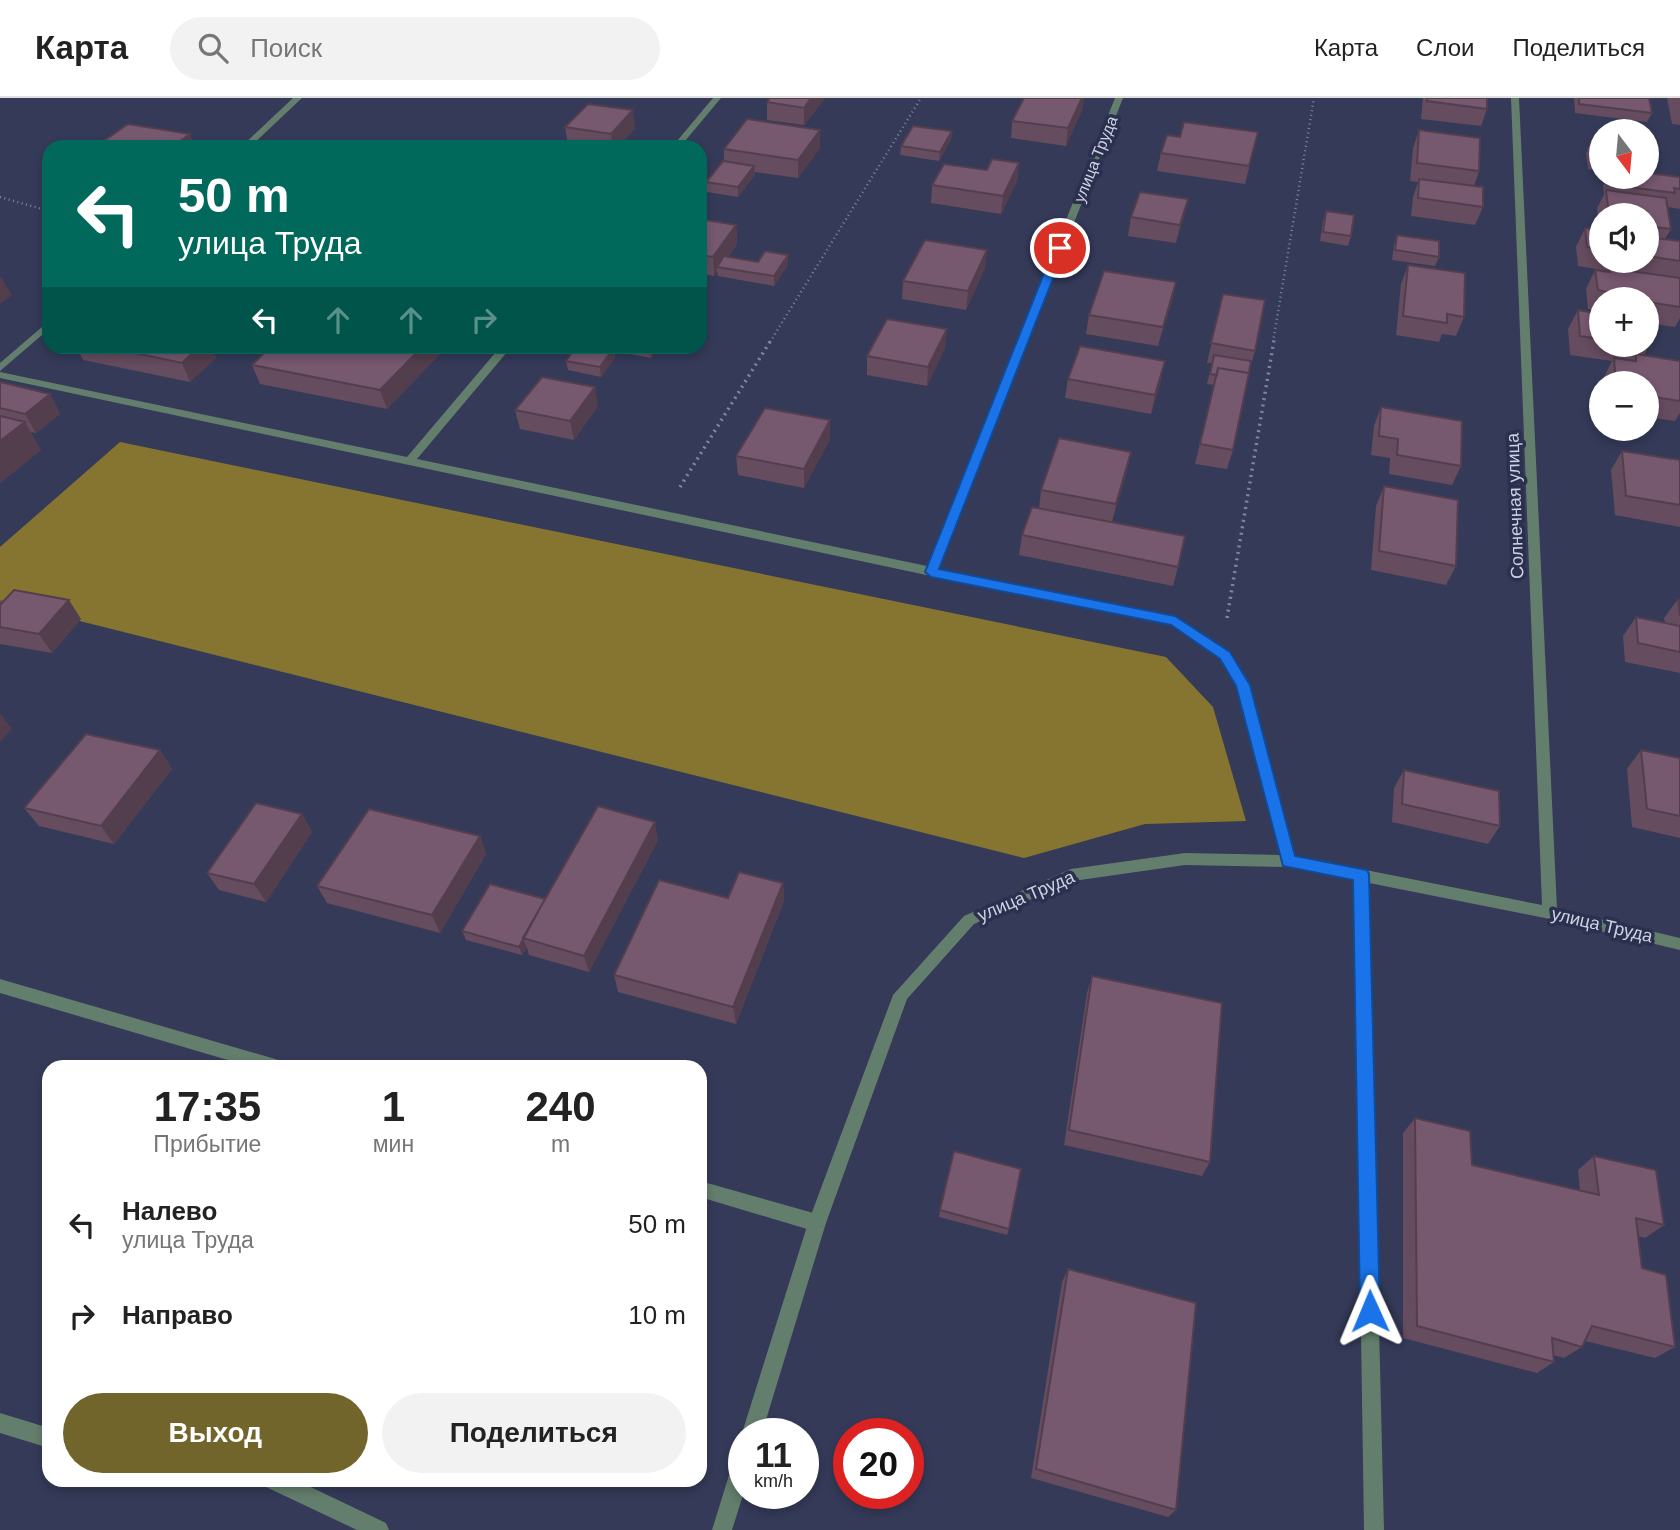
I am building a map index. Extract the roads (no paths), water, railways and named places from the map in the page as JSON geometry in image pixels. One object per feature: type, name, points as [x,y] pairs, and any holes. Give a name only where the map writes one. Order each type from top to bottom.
[{"type":"street","points":[[253,140],[298,98]]},
{"type":"street","points":[[682,140],[717,98]]},
{"type":"street","name":"улица Труда","points":[[931,572],[1119,98]]},
{"type":"street","name":"Солнечная улица","points":[[1515,98],[1550,913]]},
{"type":"street","points":[[0,368],[42,330]]},
{"type":"street","points":[[411,460],[500,354]]},
{"type":"street","points":[[0,375],[411,460],[662,516],[1175,621],[1225,656],[1243,685],[1289,861]]},
{"type":"street","name":"улица Труда","points":[[757,1418],[817,1223],[901,995],[970,920],[1071,875],[1185,859],[1289,861],[1550,913],[1680,944]]},
{"type":"street","points":[[1361,874],[1374,1530]]},
{"type":"street","points":[[0,986],[254,1060]]},
{"type":"street","points":[[707,1191],[817,1223]]},
{"type":"street","points":[[0,1423],[42,1436]]},
{"type":"street","points":[[288,1487],[379,1530]]},
{"type":"street","points":[[722,1530],[729,1509]]}]
